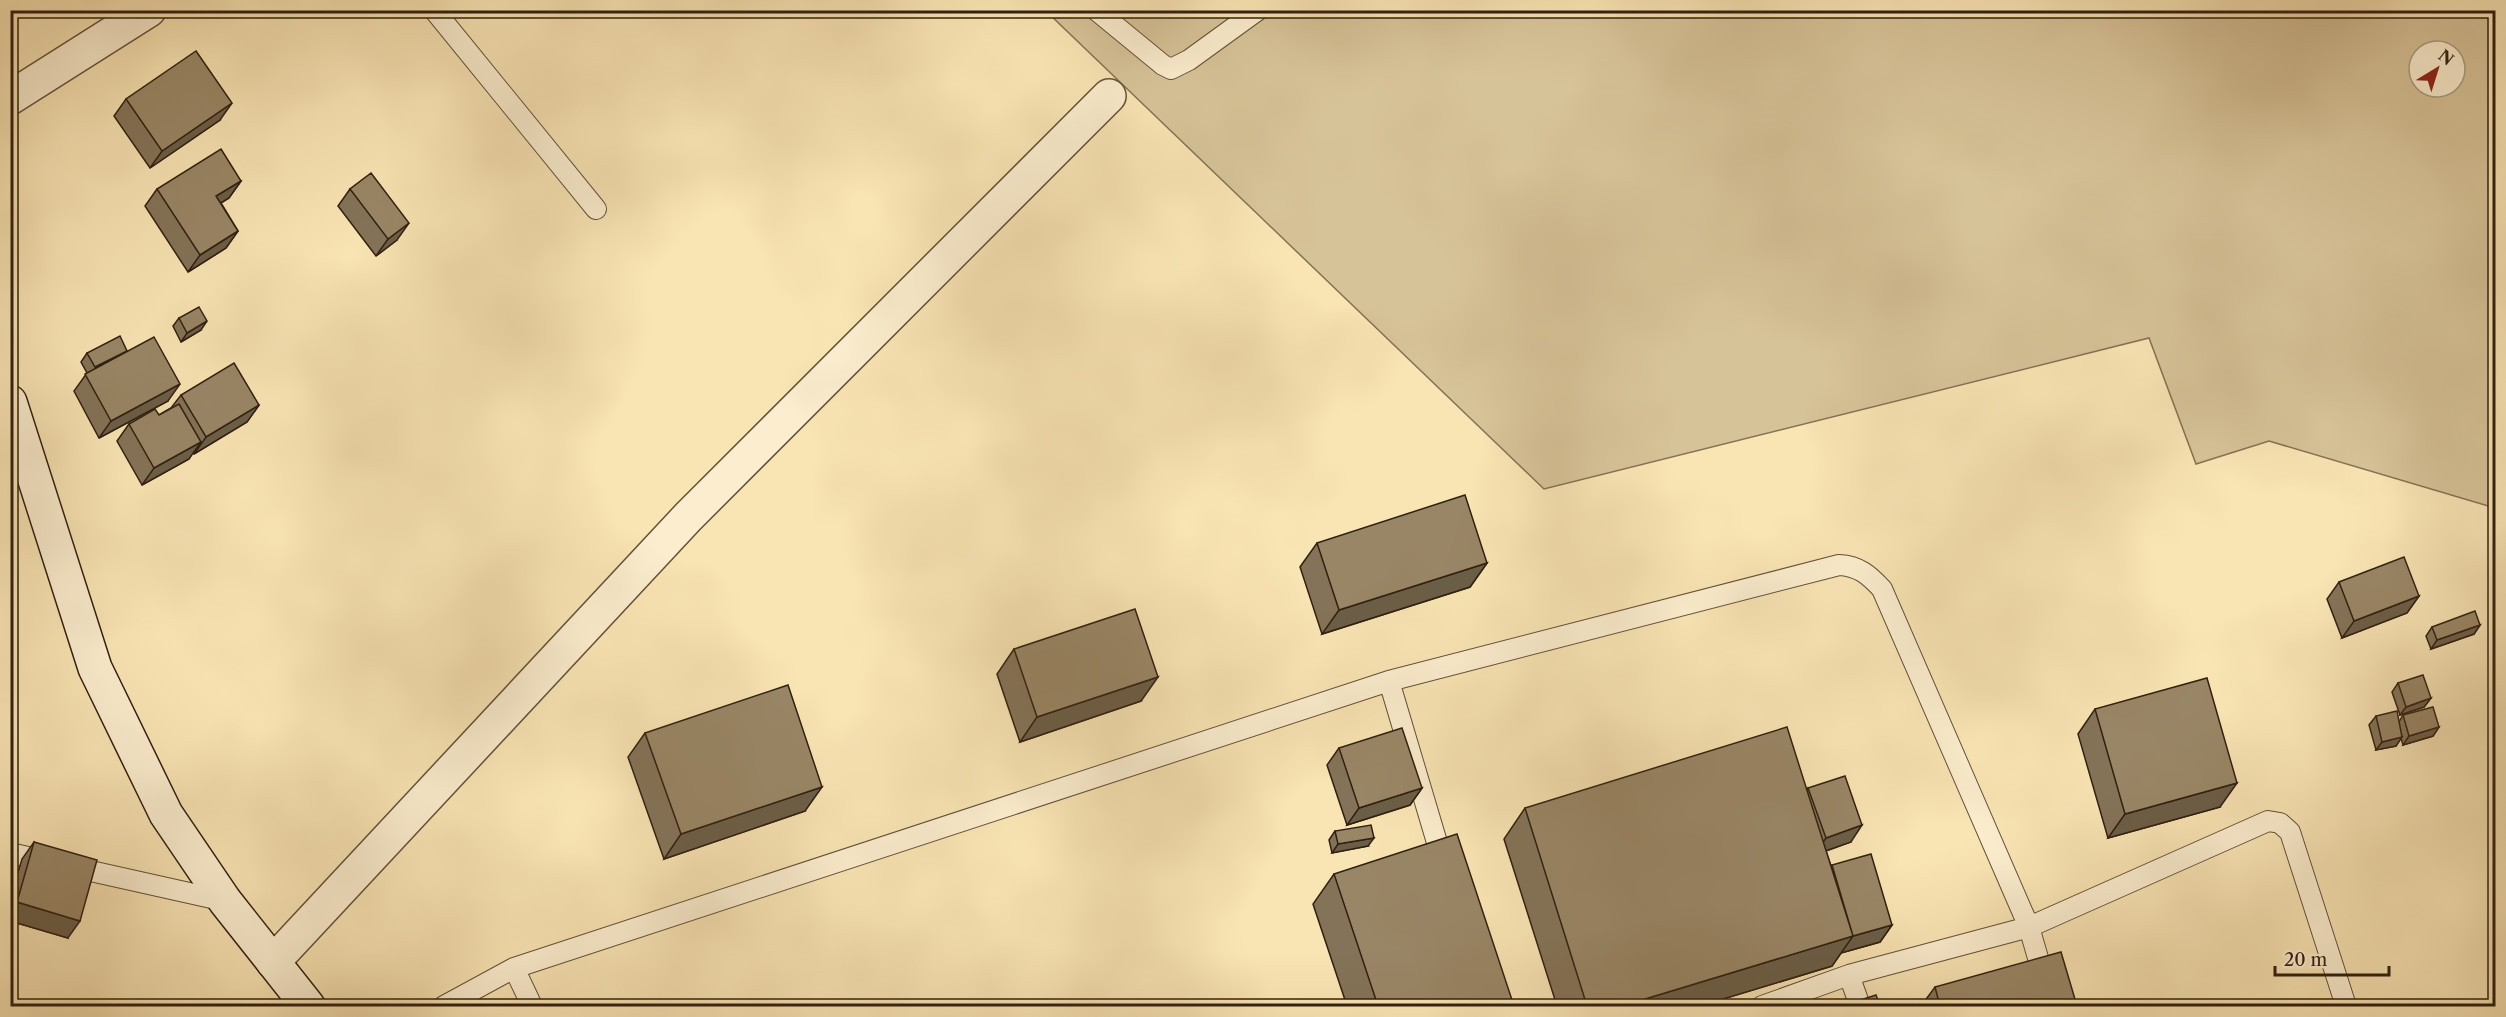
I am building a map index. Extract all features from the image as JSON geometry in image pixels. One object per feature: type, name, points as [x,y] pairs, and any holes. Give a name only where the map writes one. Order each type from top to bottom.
[{"type":"street","points":[[10,99],[149,10]]},
{"type":"street","points":[[273,962],[688,517],[1108,96]]},
{"type":"street","points":[[10,402],[95,668],[166,814],[225,901],[305,1005]]},
{"type":"lane","points":[[434,10],[596,209]]},
{"type":"lane","points":[[1096,10],[1163,65],[1171,69],[1189,60],[1258,10]]},
{"type":"lane","points":[[444,1006],[514,968],[1389,681],[1839,565],[1852,566],[1868,574],[1882,589],[2029,927],[2052,1006]]},
{"type":"lane","points":[[1389,681],[1449,883]]},
{"type":"lane","points":[[1762,1006],[1849,975],[2029,927],[2268,820],[2280,822],[2290,832],[2346,1006]]},
{"type":"lane","points":[[10,853],[225,901]]},
{"type":"lane","points":[[514,968],[532,1006]]},
{"type":"lane","points":[[1849,975],[1860,1006]]},
{"type":"shaded area","points":[[1046,11],[2495,11],[2495,508],[2269,441],[2196,464],[2149,338],[1544,489]]},
{"type":"building","points":[[196,51],[232,103],[162,151],[126,99]]},
{"type":"building","points":[[221,149],[241,181],[216,196],[238,231],[200,255],[157,189]]},
{"type":"building","points":[[371,173],[409,223],[388,239],[350,189]]},
{"type":"building","points":[[199,307],[207,321],[187,333],[179,318]]},
{"type":"building","points":[[120,336],[127,351],[95,367],[87,353]]},
{"type":"building","points":[[154,337],[180,384],[111,421],[85,374]]},
{"type":"building","points":[[234,363],[259,405],[206,437],[181,395]]},
{"type":"building","points":[[179,404],[201,442],[154,468],[129,424],[155,409],[159,415]]},
{"type":"building","points":[[1465,495],[1487,563],[1339,610],[1317,543]]},
{"type":"building","points":[[2404,557],[2419,596],[2354,621],[2339,582]]},
{"type":"building","points":[[1135,609],[1158,677],[1037,717],[1014,649]]},
{"type":"building","points":[[2475,611],[2480,625],[2437,640],[2432,627]]},
{"type":"building","points":[[2423,675],[2431,698],[2406,707],[2398,683]]},
{"type":"building","points":[[2207,678],[2237,783],[2125,814],[2095,709]]},
{"type":"building","points":[[788,685],[822,787],[681,834],[645,733]]},
{"type":"building","points":[[2433,707],[2439,727],[2409,736],[2403,715]]},
{"type":"building","points":[[2397,711],[2402,737],[2382,742],[2376,716]]},
{"type":"building","points":[[1787,727],[1853,936],[1622,1006],[1587,1006],[1525,808]]},
{"type":"building","points":[[1402,728],[1422,788],[1359,808],[1339,748]]},
{"type":"building","points":[[1845,776],[1862,825],[1826,838],[1808,788]]},
{"type":"building","points":[[1371,825],[1374,838],[1338,844],[1335,831]]},
{"type":"building","points":[[1457,834],[1514,1006],[1378,1006],[1334,874]]},
{"type":"building","points":[[34,842],[97,860],[80,921],[17,902]]},
{"type":"building","points":[[1871,854],[1892,925],[1853,936],[1832,865]]},
{"type":"building","points":[[2061,952],[2077,1006],[1940,1006],[1935,987]]},
{"type":"building","points":[[1876,995],[1880,1006],[1842,1006]]}]
